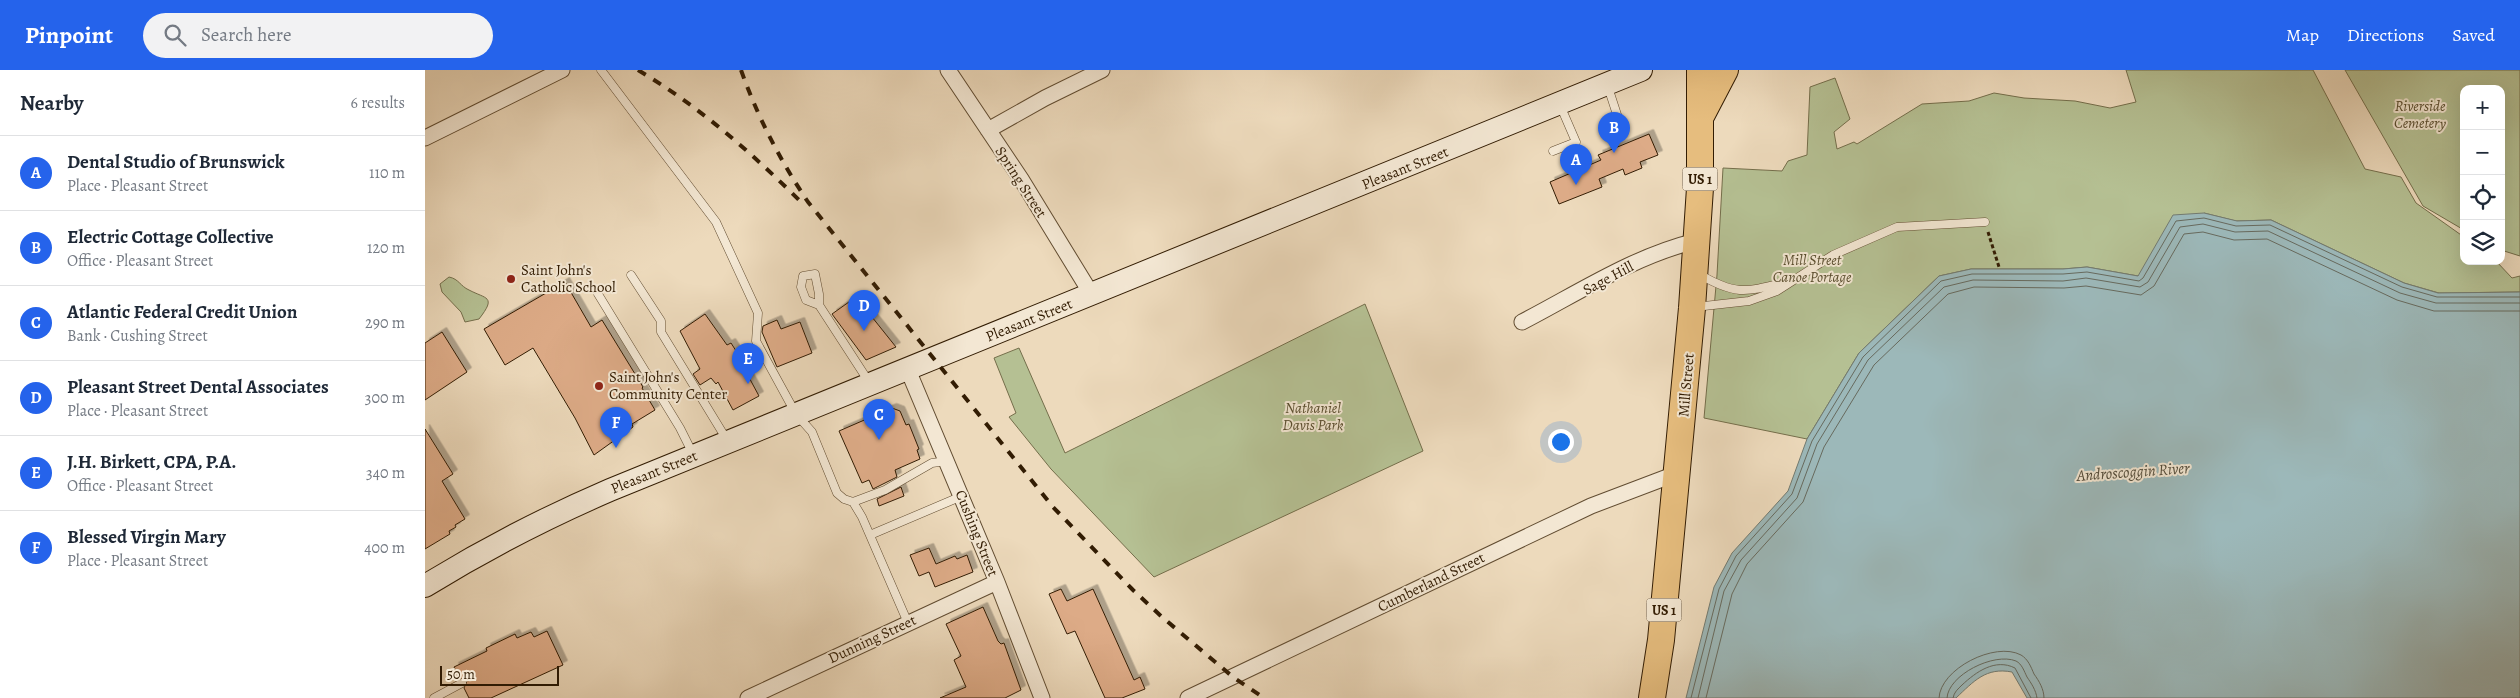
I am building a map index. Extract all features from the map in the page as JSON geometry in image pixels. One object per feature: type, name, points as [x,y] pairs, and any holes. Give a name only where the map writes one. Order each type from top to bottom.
[{"type":"highway","name":"Mill Street","points":[[1652,698],[1661,640],[1693,308],[1700,188],[1701,70]]},
{"type":"highway","name":"US 1","points":[[1700,117],[1725,70]]},
{"type":"main road","name":"Pleasant Street","points":[[425,586],[484,549],[533,524],[694,455],[1560,105],[1641,70]]},
{"type":"street","points":[[425,138],[562,70]]},
{"type":"street","name":"Spring Street","points":[[948,70],[1092,295]]},
{"type":"street","points":[[988,130],[1036,102],[1102,70]]},
{"type":"street","name":"Sage Hill","points":[[1522,322],[1641,260],[1674,247],[1696,241]]},
{"type":"street","name":"Cushing Street","points":[[908,370],[997,582],[1041,698]]},
{"type":"street","name":"Cumberland Street","points":[[1188,698],[1591,506],[1678,473]]},
{"type":"street","name":"Dunning Street","points":[[748,698],[997,582]]},
{"type":"lane","points":[[601,70],[716,222],[757,313],[757,341],[796,414],[812,432],[837,493],[853,502],[870,535],[908,623]]},
{"type":"lane","points":[[1607,85],[1623,133]]},
{"type":"lane","points":[[1553,151],[1576,142],[1560,105]]},
{"type":"lane","points":[[1693,308],[1749,301],[1777,291],[1833,255],[1897,227],[1985,222]]},
{"type":"lane","points":[[1694,270],[1721,287],[1738,291],[1794,280]]},
{"type":"lane","points":[[631,275],[661,321],[661,332],[728,442]]},
{"type":"lane","points":[[598,294],[680,428],[694,455]]},
{"type":"lane","points":[[819,305],[871,384]]},
{"type":"lane","points":[[853,502],[885,490],[932,463],[947,461]]},
{"type":"lane","points":[[870,535],[962,496]]},
{"type":"lane","points":[[434,698],[462,683]]},
{"type":"path","points":[[1985,222],[1999,267]]},
{"type":"green space","name":"Mill Street Canoe Portage","points":[[2126,70],[2313,70],[2365,169],[2401,177],[2416,203],[2460,234],[2460,265],[2500,265],[2512,278],[2520,276],[2520,292],[2439,293],[2404,283],[2271,220],[2236,221],[2204,213],[2138,276],[2087,267],[2063,269],[1971,269],[1939,276],[1859,353],[1807,439],[1704,418],[1717,275],[1723,168],[1782,171],[1788,161],[1807,155],[1810,87],[1835,78],[1850,119],[1834,132],[1837,149],[1854,142],[1857,144],[1922,104],[1969,101],[1994,93],[2024,98],[2075,101],[2110,108],[2136,102]]},
{"type":"green space","name":"Riverside Cemetery","points":[[2345,70],[2520,70],[2520,256],[2505,251],[2505,85],[2460,85],[2460,228],[2423,206]]},
{"type":"green space","points":[[449,277],[487,299],[487,306],[479,319],[465,322],[461,312],[442,292],[440,284]]},
{"type":"green space","name":"Nathaniel Davis Park","points":[[1365,304],[1423,451],[1154,577],[1051,469],[1009,417],[1016,413],[994,358],[1019,348],[1065,453]]},
{"type":"water","name":"Androscoggin River","points":[[2204,213],[2237,221],[2271,220],[2404,283],[2438,293],[2520,292],[2520,698],[2027,698],[2012,672],[2003,671],[1981,677],[1956,698],[1686,698],[1714,587],[1732,553],[1788,491],[1807,439],[1859,353],[1939,276],[1971,269],[2063,269],[2087,267],[2138,276],[2173,215]]},
{"type":"building","points":[[1649,134],[1658,155],[1640,162],[1642,168],[1625,175],[1623,169],[1599,179],[1602,187],[1559,204],[1550,182],[1601,160],[1598,155]]},
{"type":"building","name":"Saint John's Community Center","points":[[565,282],[591,327],[602,320],[655,410],[632,424],[633,427],[594,455],[575,418],[533,348],[505,365],[484,329]]},
{"type":"building","points":[[856,297],[896,347],[866,360],[832,314]]},
{"type":"building","points":[[705,314],[727,345],[731,343],[747,368],[745,370],[759,396],[733,410],[718,382],[716,384],[711,378],[700,385],[693,374],[700,369],[680,331]]},
{"type":"building","points":[[777,320],[781,329],[800,322],[812,353],[777,367],[762,332],[763,326]]},
{"type":"building","points":[[442,332],[467,372],[425,400],[425,343]]},
{"type":"building","points":[[892,408],[900,411],[906,425],[909,424],[919,449],[917,450],[920,459],[895,470],[897,477],[873,489],[869,480],[862,483],[839,431]]},
{"type":"building","points":[[425,429],[453,474],[442,481],[465,519],[449,531],[450,534],[425,549]]},
{"type":"building","points":[[901,487],[904,496],[879,506],[877,499]]},
{"type":"building","points":[[929,548],[936,564],[955,556],[957,559],[967,555],[973,572],[935,587],[929,572],[919,576],[910,555]]},
{"type":"building","points":[[1061,589],[1067,601],[1093,589],[1134,680],[1140,677],[1145,689],[1122,698],[1105,698],[1075,631],[1067,634],[1049,594]]},
{"type":"building","points":[[983,607],[998,641],[1001,644],[1004,643],[1021,690],[1005,698],[940,698],[966,687],[954,660],[961,656],[946,624]]},
{"type":"building","points":[[547,631],[563,665],[491,698],[469,698],[464,688],[467,681],[459,678],[454,667],[487,651],[486,648],[515,634],[517,638],[531,632],[534,637]]},
{"type":"railway","points":[[638,70],[661,84],[725,132],[804,205]]},
{"type":"railway","points":[[741,70],[770,138],[808,202],[1053,507],[1133,590],[1162,617],[1233,677],[1264,698]]},
{"type":"place","name":"Electric Cottage Collective","points":[[1614,153]]},
{"type":"place","name":"Dental Studio of Brunswick","points":[[1576,185]]},
{"type":"place","name":"Saint John's Catholic School","points":[[511,279]]},
{"type":"place","name":"Pleasant Street Dental Associates","points":[[864,331]]},
{"type":"place","name":"J.H. Birkett, CPA, P.A.","points":[[748,384]]},
{"type":"place","name":"Saint John's Community Center","points":[[599,386]]},
{"type":"place","name":"Atlantic Federal Credit Union","points":[[879,440]]},
{"type":"place","name":"Blessed Virgin Mary","points":[[616,448]]}]
